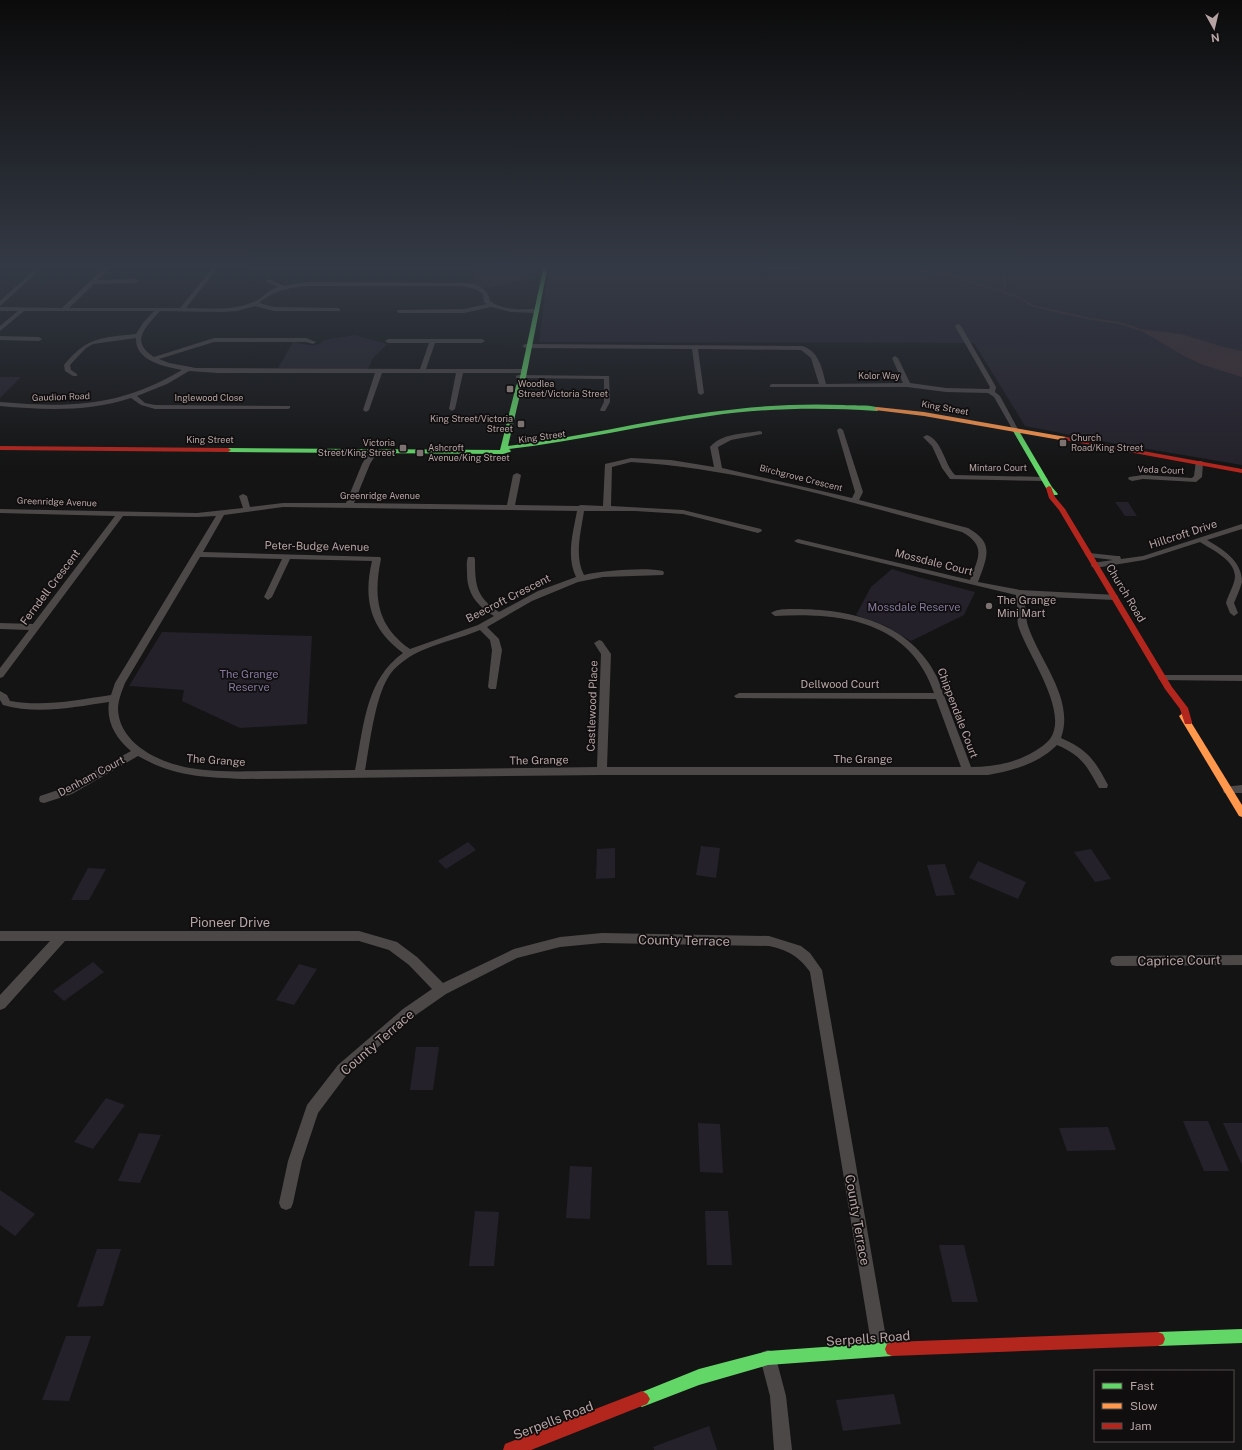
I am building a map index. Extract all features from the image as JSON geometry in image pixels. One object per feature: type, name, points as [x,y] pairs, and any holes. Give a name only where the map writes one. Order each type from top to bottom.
[{"type":"main road","points":[[508,447],[520,378],[532,333]]},
{"type":"main road","points":[[508,447],[516,435],[520,378]]},
{"type":"main road","name":"King Street","points":[[420,451],[531,446],[684,418],[783,408],[842,406],[905,411],[1242,471]]},
{"type":"main road","name":"King Street","points":[[0,448],[420,451],[561,445],[617,433],[641,426]]},
{"type":"main road","name":"Church Road","points":[[1016,431],[1049,488],[1052,498],[1062,509],[1163,678],[1169,689],[1172,702],[1188,722],[1242,813]]},
{"type":"main road","points":[[516,435],[531,446]]},
{"type":"main road","name":"Serpells Road","points":[[511,1450],[699,1377],[768,1358],[880,1349],[1242,1336]]},
{"type":"street","points":[[140,333],[138,342],[140,348],[145,354],[171,366],[187,369],[225,371],[490,370],[520,378],[607,377],[607,402],[603,410]]},
{"type":"street","name":"Church Road","points":[[962,333],[989,382],[993,386],[989,392],[997,396],[1016,431]]},
{"type":"street","points":[[75,375],[68,371],[67,365],[88,344],[103,340],[138,336]]},
{"type":"street","points":[[0,338],[39,338]]},
{"type":"street","points":[[154,359],[214,340],[306,340],[312,342]]},
{"type":"street","points":[[422,371],[432,340]]},
{"type":"street","points":[[388,341],[482,341]]},
{"type":"street","points":[[527,346],[807,349],[813,355],[823,385]]},
{"type":"street","points":[[695,347],[701,393]]},
{"type":"street","points":[[895,358],[907,385]]},
{"type":"street","name":"Gaudion Road","points":[[0,404],[25,407],[75,407],[105,403],[133,396],[162,385],[187,369]]},
{"type":"street","points":[[366,410],[379,371]]},
{"type":"street","points":[[452,409],[460,371]]},
{"type":"street","name":"Kolor Way","points":[[772,386],[907,385],[946,390],[989,392]]},
{"type":"street","name":"Inglewood Close","points":[[133,396],[143,404],[151,407],[288,408]]},
{"type":"street","points":[[840,430],[859,492],[854,502]]},
{"type":"street","points":[[718,469],[714,447],[718,442],[760,433]]},
{"type":"street","name":"Mintaro Court","points":[[928,437],[936,444],[950,479],[1044,479]]},
{"type":"street","points":[[349,506],[371,451]]},
{"type":"street","name":"Birchgrove Crescent","points":[[607,508],[608,466],[613,462],[624,460],[659,460],[718,469],[965,530],[976,535],[981,540],[983,553],[973,583]]},
{"type":"street","name":"Veda Court","points":[[1132,479],[1193,480],[1198,477],[1199,463]]},
{"type":"street","points":[[511,507],[517,475]]},
{"type":"street","points":[[243,496],[247,509]]},
{"type":"street","name":"Greenridge Avenue","points":[[0,511],[197,515],[221,514],[247,509],[283,505],[581,507],[683,512],[758,531]]},
{"type":"street","points":[[581,507],[574,556],[576,568],[581,578]]},
{"type":"street","name":"Ferndell Crescent","points":[[0,675],[120,514]]},
{"type":"street","name":"The Grange","points":[[221,514],[127,670],[114,698],[113,711],[121,736],[137,752],[168,766],[190,772],[243,774],[359,774],[602,771],[988,771],[1009,768],[1030,759],[1044,750],[1055,740]]},
{"type":"street","name":"Hillcroft Drive","points":[[1095,565],[1144,558],[1242,526]]},
{"type":"street","points":[[1200,539],[1227,556],[1237,568],[1238,576],[1230,604],[1234,613]]},
{"type":"street","name":"Mossdale Court","points":[[798,541],[1020,593],[1067,595],[1113,594]]},
{"type":"street","name":"Peter-Budge Avenue","points":[[197,554],[376,559],[373,574],[373,605],[379,621],[388,635],[408,652]]},
{"type":"street","name":"Hillcroft Drive","points":[[1089,555],[1129,560]]},
{"type":"street","points":[[268,597],[287,557]]},
{"type":"street","points":[[471,560],[470,578],[477,599],[485,607],[500,616]]},
{"type":"street","name":"Beecroft Crescent","points":[[359,774],[376,695],[386,673],[402,656],[408,652],[429,644],[482,627],[548,590],[581,578],[593,575],[617,573],[660,573]]},
{"type":"street","points":[[1020,593],[1023,624],[1056,699],[1059,715],[1059,729],[1055,740],[1080,751],[1088,759],[1103,785]]},
{"type":"street","name":"Chippendale Court","points":[[774,612],[818,610],[839,613],[882,627],[896,634],[912,647],[929,669],[967,770]]},
{"type":"street","points":[[0,626],[35,627]]},
{"type":"street","points":[[482,627],[494,639],[497,650],[493,687]]},
{"type":"street","name":"Castlewood Place","points":[[599,643],[606,654],[602,771]]},
{"type":"street","points":[[1163,678],[1242,678]]},
{"type":"street","points":[[0,694],[4,697],[3,706],[49,707],[114,698]]},
{"type":"street","name":"Dellwood Court","points":[[739,696],[940,696]]},
{"type":"street","name":"Denham Court","points":[[44,800],[68,791],[137,752]]},
{"type":"street","points":[[1228,790],[1242,789]]},
{"type":"street","name":"Pioneer Drive","points":[[0,936],[359,936],[392,946],[413,961],[441,990]]},
{"type":"street","points":[[0,1004],[61,937]]},
{"type":"street","name":"County Terrace","points":[[286,1203],[294,1161],[312,1110],[343,1069],[408,1013],[441,990],[514,954],[560,942],[602,938],[769,941],[789,945],[806,955],[816,970],[880,1349]]},
{"type":"street","name":"Caprice Court","points":[[1116,961],[1242,960]]},
{"type":"street","points":[[768,1358],[778,1396],[783,1450]]},
{"type":"green space","points":[[540,333],[1242,333],[1242,465],[1112,443],[1025,426],[974,343],[539,342]]},
{"type":"green space","points":[[355,335],[387,344],[373,358],[368,369],[278,368],[293,342],[317,345],[324,340]]},
{"type":"green space","points":[[0,377],[21,377],[0,398]]},
{"type":"green space","points":[[1115,502],[1128,502],[1137,516],[1125,516]]},
{"type":"green space","name":"Mossdale Reserve","points":[[892,569],[975,592],[964,615],[911,641],[884,625],[856,615],[871,587]]},
{"type":"green space","name":"The Grange Reserve","points":[[162,632],[312,636],[307,724],[240,728],[182,701],[184,690],[129,686]]},
{"type":"green space","points":[[468,842],[476,850],[446,869],[438,861]]},
{"type":"green space","points":[[701,846],[720,848],[716,878],[696,875]]},
{"type":"green space","points":[[615,848],[615,878],[596,879],[597,849]]},
{"type":"green space","points":[[1091,849],[1111,879],[1095,882],[1074,852]]},
{"type":"green space","points":[[978,861],[1026,882],[1018,899],[969,878]]},
{"type":"green space","points":[[945,864],[955,895],[936,896],[927,865]]},
{"type":"green space","points":[[88,868],[106,869],[89,900],[71,900]]},
{"type":"green space","points":[[93,962],[104,972],[64,1001],[53,991]]},
{"type":"green space","points":[[299,964],[317,969],[294,1005],[276,1000]]},
{"type":"green space","points":[[416,1047],[439,1047],[433,1090],[410,1090]]},
{"type":"green space","points":[[106,1098],[125,1105],[93,1149],[74,1142]]},
{"type":"green space","points":[[1183,1121],[1208,1121],[1229,1171],[1204,1171]]},
{"type":"green space","points":[[698,1123],[720,1124],[723,1173],[700,1172]]},
{"type":"green space","points":[[1223,1123],[1242,1123],[1242,1165]]},
{"type":"green space","points":[[1108,1127],[1116,1150],[1067,1151],[1059,1128]]},
{"type":"green space","points":[[139,1133],[161,1135],[140,1183],[118,1181]]},
{"type":"green space","points":[[570,1166],[592,1167],[590,1219],[566,1218]]},
{"type":"green space","points":[[0,1190],[35,1214],[15,1236],[0,1225]]},
{"type":"green space","points":[[475,1211],[499,1212],[494,1266],[469,1266]]},
{"type":"green space","points":[[705,1211],[728,1211],[732,1265],[707,1265]]},
{"type":"green space","points":[[939,1245],[964,1245],[978,1302],[952,1302]]},
{"type":"green space","points":[[97,1249],[121,1249],[103,1306],[77,1307]]},
{"type":"green space","points":[[66,1336],[91,1336],[69,1401],[42,1400]]},
{"type":"green space","points":[[894,1394],[901,1424],[843,1431],[836,1400]]},
{"type":"green space","points":[[709,1426],[717,1450],[654,1450],[653,1447]]},
{"type":"shaded area","points":[[1144,333],[1181,334],[1223,347],[1242,351],[1242,377],[1203,365]]},
{"type":"traffic: fast","points":[[508,451],[503,452],[519,386],[523,377],[532,333]]},
{"type":"traffic: fast","points":[[504,448],[556,441],[710,414],[772,408],[857,407],[877,409]]},
{"type":"traffic: fast","points":[[1016,431],[1049,488],[1055,494]]},
{"type":"traffic: fast","points":[[228,450],[503,452]]},
{"type":"traffic: fast","points":[[1158,1339],[1242,1336]]},
{"type":"traffic: fast","points":[[642,1399],[699,1377],[768,1358],[892,1349]]},
{"type":"traffic: slow","points":[[877,409],[924,414],[1066,439]]},
{"type":"traffic: slow","points":[[1183,716],[1242,813]]},
{"type":"traffic: jam","points":[[1066,439],[1242,471]]},
{"type":"traffic: jam","points":[[0,448],[228,450]]},
{"type":"traffic: jam","points":[[1049,488],[1052,498],[1062,509],[1169,689],[1184,708],[1188,722]]},
{"type":"traffic: jam","points":[[892,1349],[1158,1339]]},
{"type":"traffic: jam","points":[[511,1450],[642,1399]]},
{"type":"place","name":"Woodlea Street/Victoria Street","points":[[510,389]]},
{"type":"place","name":"King Street/Victoria Street","points":[[521,424]]},
{"type":"place","name":"Church Road/King Street","points":[[1063,443]]},
{"type":"place","name":"Victoria Street/King Street","points":[[403,448]]},
{"type":"place","name":"Ashcroft Avenue/King Street","points":[[420,453]]},
{"type":"place","name":"The Grange Mini Mart","points":[[989,606]]}]
